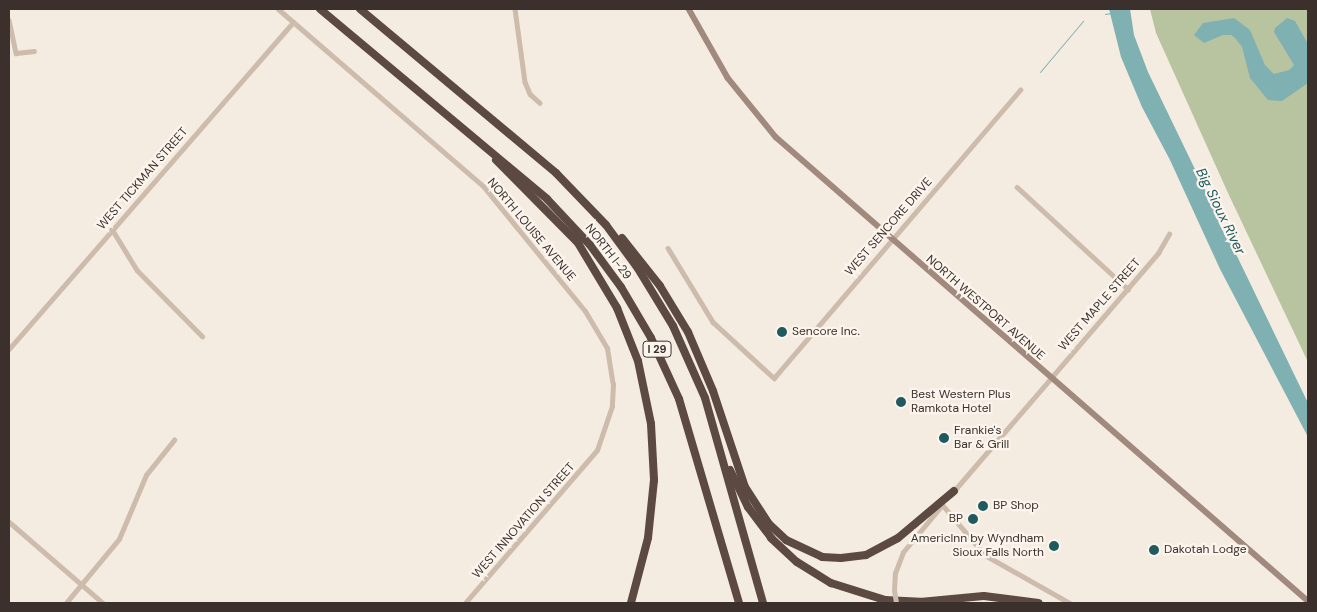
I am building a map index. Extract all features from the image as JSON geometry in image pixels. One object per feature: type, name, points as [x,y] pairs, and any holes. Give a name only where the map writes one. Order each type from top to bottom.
[{"type":"highway","name":"NORTH I-29","points":[[320,9],[538,190],[578,231],[601,259],[642,321],[668,373],[686,418],[739,603]]},
{"type":"highway","name":"NORTH I-29","points":[[360,9],[549,167],[606,225],[637,267],[673,326],[716,431],[763,603]]},
{"type":"highway","points":[[485,146],[578,243],[617,308],[638,361],[651,424],[654,480],[648,538],[630,603]]},
{"type":"highway","points":[[606,225],[616,231],[631,249],[678,314],[706,373],[745,487],[761,514],[779,534],[812,554],[832,558],[855,557],[886,546],[941,503],[954,490]]},
{"type":"highway","points":[[716,431],[730,472],[756,520],[797,562],[831,583],[885,600],[920,602],[984,596],[1039,603]]},
{"type":"main road","name":"NORTH WESTPORT AVENUE","points":[[689,9],[713,56],[757,117],[796,156],[1308,600]]},
{"type":"street","name":"NORTH LOUISE AVENUE","points":[[278,9],[483,186],[592,320],[607,348],[613,384],[610,417],[597,450]]},
{"type":"street","points":[[515,9],[525,82],[530,94],[540,103]]},
{"type":"street","points":[[9,20],[16,53],[34,51]]},
{"type":"street","name":"WEST TICKMAN STREET","points":[[9,349],[293,22]]},
{"type":"street","name":"WEST SENCORE DRIVE","points":[[668,248],[713,322],[774,378],[1020,90]]},
{"type":"street","points":[[1017,187],[1128,289]]},
{"type":"street","points":[[112,230],[137,270],[202,336]]},
{"type":"street","name":"WEST MAPLE STREET","points":[[954,490],[1128,289],[1162,248],[1169,234]]},
{"type":"street","points":[[66,603],[119,539],[146,475],[174,440]]},
{"type":"street","name":"WEST INNOVATION STREET","points":[[466,603],[597,450]]},
{"type":"street","points":[[896,603],[894,590],[895,573],[903,552],[941,503],[985,555],[1070,603]]},
{"type":"street","points":[[9,522],[103,603]]},
{"type":"green space","points":[[1150,9],[1308,9],[1308,362],[1228,193],[1156,33]]},
{"type":"water","points":[[1109,9],[1130,9],[1134,35],[1148,72],[1308,403],[1308,437],[1220,269],[1170,160],[1142,107],[1121,57]]},
{"type":"water","points":[[1234,18],[1250,30],[1265,65],[1274,74],[1289,70],[1294,65],[1274,32],[1275,28],[1287,18],[1295,21],[1308,44],[1308,83],[1282,101],[1268,100],[1250,78],[1242,47],[1236,39],[1231,35],[1223,35],[1204,43],[1194,35],[1203,23]]},
{"type":"waterway","points":[[1105,14],[1111,13]]},
{"type":"waterway","points":[[1040,72],[1083,21]]},
{"type":"place","name":"Sencore Inc.","points":[[782,332]]},
{"type":"place","name":"Best Western Plus Ramkota Hotel","points":[[901,402]]},
{"type":"place","name":"Frankie's Bar & Grill","points":[[944,438]]},
{"type":"place","name":"BP Shop","points":[[983,506]]},
{"type":"place","name":"BP","points":[[973,519]]},
{"type":"place","name":"AmericInn by Wyndham Sioux Falls North","points":[[1054,546]]},
{"type":"place","name":"Dakotah Lodge","points":[[1154,550]]},
{"type":"water label","name":"Big Sioux River","points":[[1221,211]]}]
